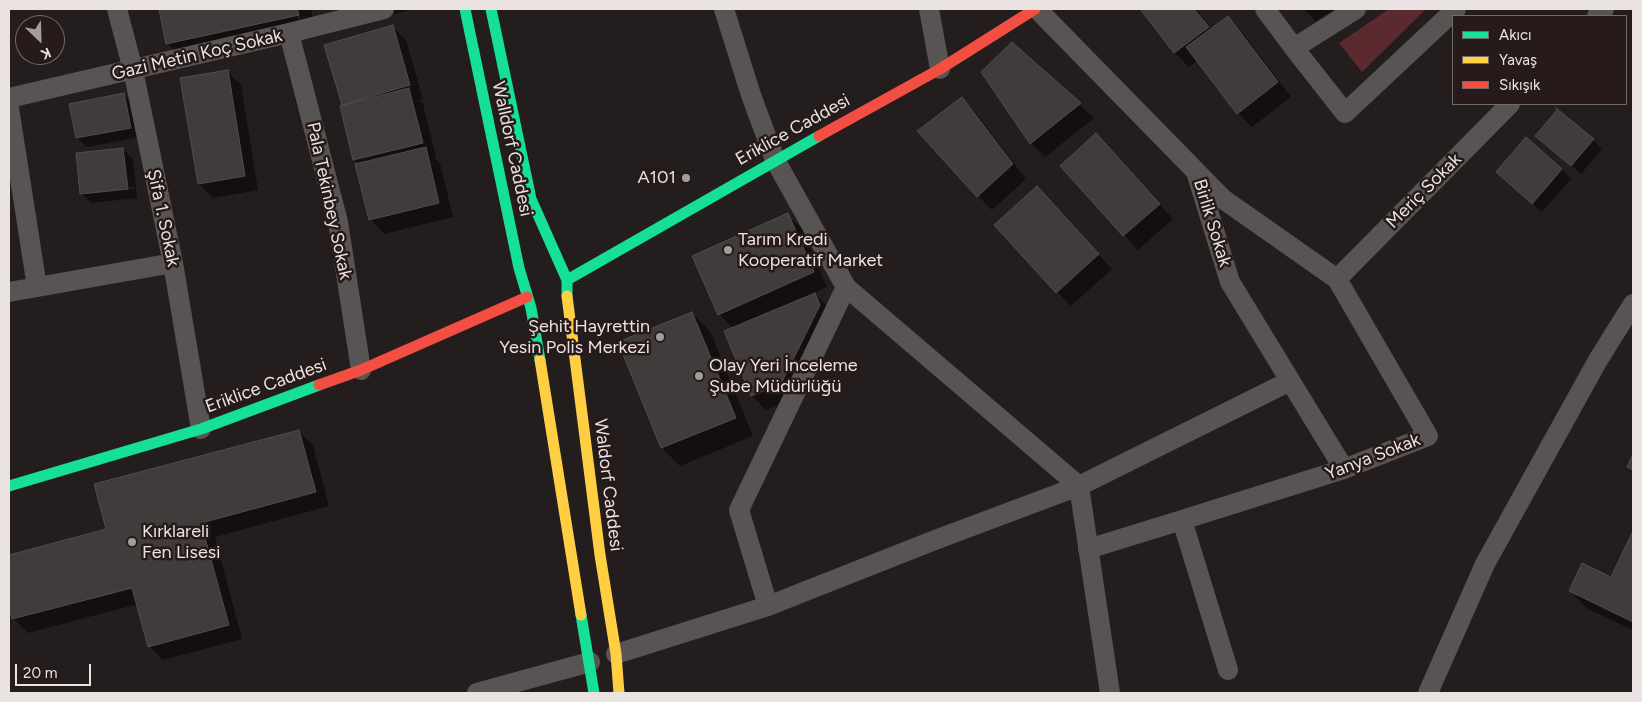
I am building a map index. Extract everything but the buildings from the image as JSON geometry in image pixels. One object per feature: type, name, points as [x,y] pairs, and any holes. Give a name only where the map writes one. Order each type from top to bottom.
[{"type":"main road","name":"Walldorf Caddesi","points":[[465,9],[519,268],[533,306]]},
{"type":"main road","name":"Walldorf Caddesi","points":[[491,9],[531,199],[567,280]]},
{"type":"main road","name":"Eriklice Caddesi","points":[[567,280],[774,160],[940,69],[1036,9]]},
{"type":"main road","points":[[549,271],[558,272],[567,280]]},
{"type":"main road","points":[[533,279],[533,306],[594,693]]},
{"type":"main road","name":"Waldorf Caddesi","points":[[567,280],[563,305],[616,654],[620,693]]},
{"type":"main road","name":"Eriklice Caddesi","points":[[9,486],[201,428],[533,306]]},
{"type":"street","name":"Şifa 1. Sokak","points":[[117,9],[133,70],[173,263],[201,428]]},
{"type":"street","name":"Gazi Metin Koç Sokak","points":[[9,98],[384,9]]},
{"type":"street","points":[[724,9],[774,160],[846,287],[1079,486],[1110,693]]},
{"type":"street","points":[[929,9],[940,69]]},
{"type":"street","name":"Birlik Sokak","points":[[1036,9],[1196,171],[1230,282],[1344,469]]},
{"type":"street","points":[[1265,9],[1345,113],[1456,9]]},
{"type":"street","points":[[1294,48],[1356,9]]},
{"type":"street","name":"Pala Tekinbey Sokak","points":[[289,33],[338,222],[361,370]]},
{"type":"street","name":"Meriç Sokak","points":[[1337,279],[1509,105]]},
{"type":"street","points":[[9,108],[37,287]]},
{"type":"street","name":"Yanya Sokak","points":[[1088,548],[1344,469],[1428,436],[1337,279],[1223,199],[1196,171]]},
{"type":"street","points":[[9,292],[173,263]]},
{"type":"street","points":[[768,606],[739,510],[846,287]]},
{"type":"street","points":[[1428,693],[1485,564],[1598,360],[1633,304]]},
{"type":"street","points":[[616,654],[768,606],[934,540],[1079,486],[1290,382]]},
{"type":"street","points":[[1182,520],[1228,670]]},
{"type":"street","points":[[477,693],[590,662]]},
{"type":"shaded area","points":[[1389,9],[1426,9],[1362,72],[1339,43]]},
{"type":"traffic: fast","points":[[465,9],[519,268],[531,308],[540,360]]},
{"type":"traffic: fast","points":[[491,9],[531,199],[567,280],[567,296]]},
{"type":"traffic: fast","points":[[567,280],[819,136]]},
{"type":"traffic: fast","points":[[9,486],[201,429],[319,385]]},
{"type":"traffic: fast","points":[[581,615],[594,693]]},
{"type":"traffic: slow","points":[[567,296],[600,555],[616,654],[619,693]]},
{"type":"traffic: slow","points":[[540,360],[581,615]]},
{"type":"traffic: jam","points":[[819,136],[940,69],[1035,9]]},
{"type":"traffic: jam","points":[[319,385],[361,370],[527,297]]},
{"type":"place","name":"A101","points":[[686,178]]},
{"type":"place","name":"Tarım Kredi Kooperatif Market","points":[[728,250]]},
{"type":"place","name":"Şehit Hayrettin Yesin Polis Merkezi","points":[[660,337]]},
{"type":"place","name":"Olay Yeri İnceleme Şube Müdürlüğü","points":[[699,376]]},
{"type":"place","name":"Kırklareli Fen Lisesi","points":[[132,542]]}]
